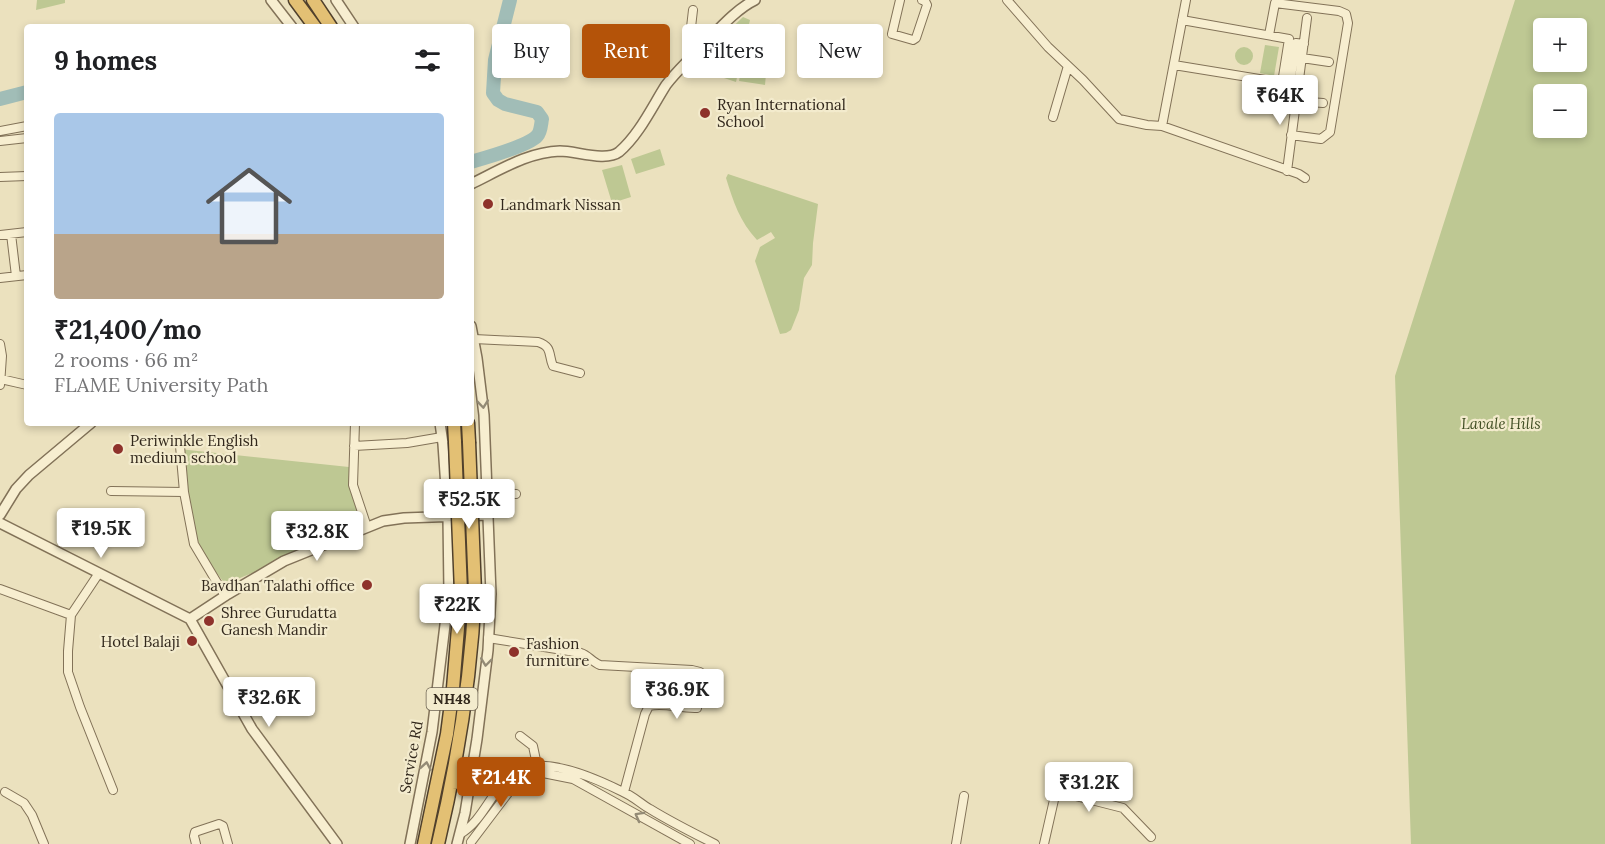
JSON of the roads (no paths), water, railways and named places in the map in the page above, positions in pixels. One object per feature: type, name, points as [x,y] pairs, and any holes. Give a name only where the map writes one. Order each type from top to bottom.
[{"type":"highway","points":[[295,0],[313,24]]},
{"type":"highway","points":[[313,0],[329,24]]},
{"type":"highway","name":"NH48","points":[[424,844],[447,734],[461,592],[454,426]]},
{"type":"highway","name":"NH48","points":[[438,844],[461,736],[475,592],[468,426]]},
{"type":"highway","points":[[452,783],[470,782]]},
{"type":"street","points":[[271,0],[290,24]]},
{"type":"street","points":[[336,0],[352,24]]},
{"type":"street","points":[[726,24],[748,3],[755,0]]},
{"type":"street","points":[[899,1],[892,34],[915,39],[927,5],[922,0]]},
{"type":"street","points":[[1008,0],[1048,47],[1119,119],[1162,126],[1305,178]]},
{"type":"street","points":[[1162,126],[1186,0]]},
{"type":"street","points":[[1269,35],[1275,3],[1339,11],[1346,14],[1348,23],[1330,132],[1321,139],[1291,135]]},
{"type":"street","points":[[691,24],[693,10]]},
{"type":"street","points":[[1287,171],[1307,18]]},
{"type":"street","points":[[1182,20],[1289,39],[1282,83]]},
{"type":"street","points":[[1174,65],[1290,84],[1296,43],[1304,44]]},
{"type":"street","points":[[1302,58],[1329,62]]},
{"type":"street","points":[[1053,117],[1068,66]]},
{"type":"street","points":[[474,183],[526,157],[545,152],[564,151],[609,156],[616,153],[636,133],[669,82],[682,68]]},
{"type":"street","points":[[1296,101],[1323,104]]},
{"type":"street","points":[[0,131],[24,127]]},
{"type":"street","points":[[0,141],[24,138]]},
{"type":"street","points":[[0,177],[24,176]]},
{"type":"street","points":[[0,235],[24,232]]},
{"type":"street","points":[[11,234],[16,276]]},
{"type":"street","points":[[0,278],[24,275]]},
{"type":"street","points":[[465,840],[470,782],[489,638],[492,594],[484,411],[474,339],[543,343],[549,349],[553,366],[580,373]]},
{"type":"street","points":[[0,344],[1,382],[24,385]]},
{"type":"street","points":[[0,515],[15,489],[87,426]]},
{"type":"street","points":[[355,426],[353,485],[367,527]]},
{"type":"street","name":"Service Rd","points":[[410,844],[432,732],[448,608],[448,517],[440,426]]},
{"type":"street","points":[[354,446],[407,443],[442,436]]},
{"type":"street","points":[[180,446],[184,492],[194,544],[225,596]]},
{"type":"street","points":[[111,491],[184,492]]},
{"type":"street","points":[[487,492],[516,494]]},
{"type":"street","points":[[190,619],[284,561],[383,521],[488,515]]},
{"type":"street","points":[[0,523],[190,619],[252,729],[337,844]]},
{"type":"street","points":[[99,573],[71,615],[68,672],[113,790]]},
{"type":"street","points":[[0,589],[71,615]]},
{"type":"street","points":[[489,638],[581,653],[595,664],[600,665],[700,672],[702,677],[697,708],[688,709],[657,704],[649,706],[624,792]]},
{"type":"street","points":[[520,736],[533,746],[537,765]]},
{"type":"street","points":[[465,840],[470,829],[507,778],[520,769],[537,765],[579,773],[624,792],[649,809],[715,844]]},
{"type":"street","points":[[458,844],[465,840],[515,784],[538,772],[573,779],[690,844]]},
{"type":"street","points":[[1044,844],[1056,791],[1122,808],[1151,837]]},
{"type":"street","points":[[5,792],[24,803],[32,815],[44,844]]},
{"type":"street","points":[[956,844],[964,796]]},
{"type":"street","points":[[196,844],[195,832],[219,824],[223,826],[228,844]]},
{"type":"waterway","points":[[474,161],[525,144],[537,136],[540,130],[542,119],[537,112],[505,104],[493,93],[495,60],[510,0]]},
{"type":"waterway","points":[[0,99],[24,93]]},
{"type":"place","name":"Ryan International School","points":[[705,113]]},
{"type":"place","name":"Landmark Nissan","points":[[488,204]]},
{"type":"place","name":"Periwinkle English medium school","points":[[118,449]]},
{"type":"place","name":"Bavdhan Talathi office","points":[[367,585]]},
{"type":"place","name":"Shree Gurudatta Ganesh Mandir","points":[[209,621]]},
{"type":"place","name":"Hotel Balaji","points":[[192,641]]},
{"type":"place","name":"Fashion furniture","points":[[514,652]]},
{"type":"park label","name":"Lavale Hills","points":[[1501,423]]}]
